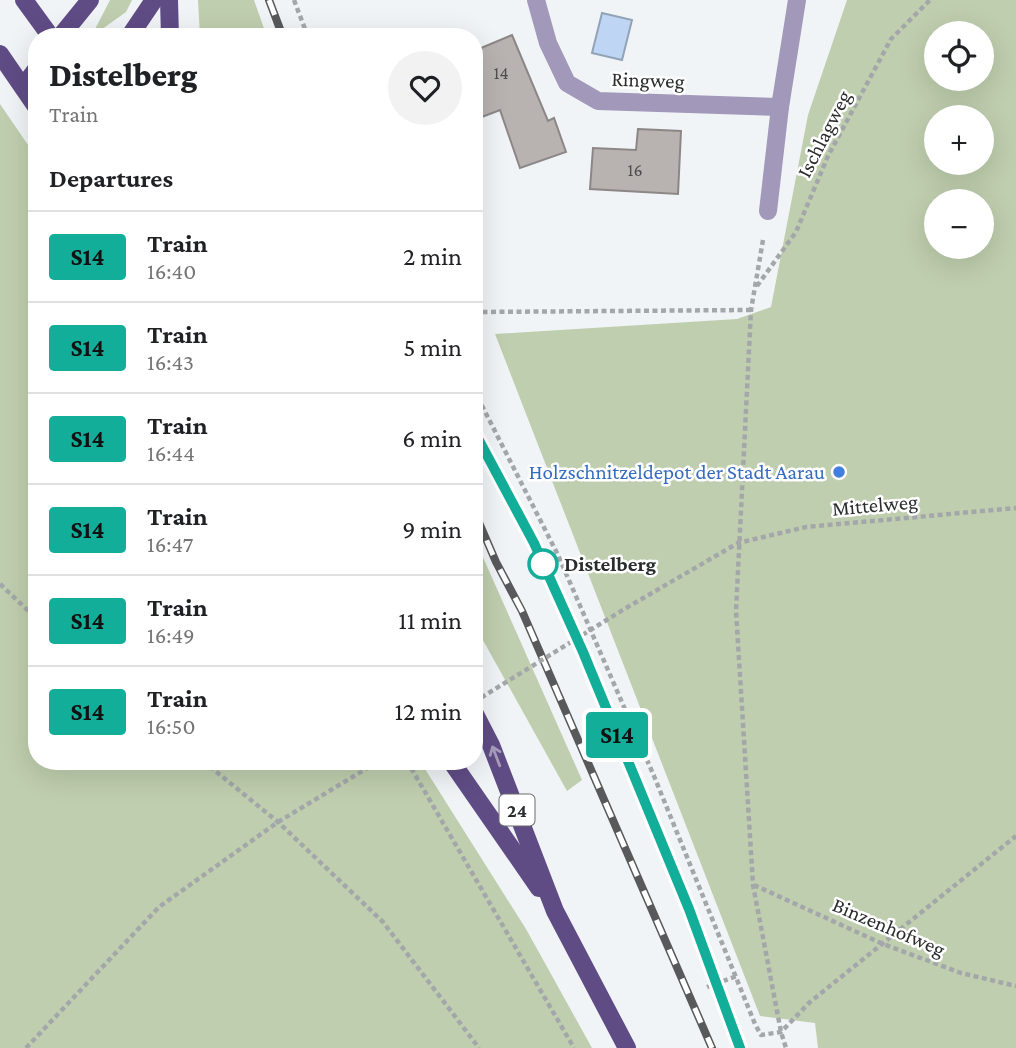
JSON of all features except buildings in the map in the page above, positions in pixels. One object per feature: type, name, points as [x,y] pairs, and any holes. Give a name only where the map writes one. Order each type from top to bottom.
[{"type":"main road","points":[[24,0],[44,28]]},
{"type":"main road","points":[[67,28],[90,0]]},
{"type":"main road","points":[[135,28],[154,0]]},
{"type":"main road","points":[[169,0],[170,28]]},
{"type":"main road","points":[[0,54],[28,83]]},
{"type":"main road","name":"24","points":[[483,729],[555,911],[627,1048]]},
{"type":"main road","name":"24","points":[[457,770],[555,911]]},
{"type":"street","name":"Ringweg","points":[[536,0],[548,43],[567,83],[598,102],[779,107]]},
{"type":"street","points":[[768,211],[779,107],[797,0]]},
{"type":"path","points":[[295,0],[305,28]]},
{"type":"path","name":"Ischlagweg","points":[[754,289],[796,232],[828,156],[891,39],[930,0]]},
{"type":"path","points":[[768,211],[751,310],[736,611],[753,885],[786,1048]]},
{"type":"path","points":[[483,312],[751,310]]},
{"type":"path","points":[[483,408],[558,555],[649,764],[761,1035],[781,1032],[810,1002],[1016,836]]},
{"type":"path","name":"Mittelweg","points":[[483,696],[738,542],[806,527],[1016,508]]},
{"type":"path","points":[[0,584],[28,610]]},
{"type":"path","points":[[214,770],[278,822],[383,922],[479,1048]]},
{"type":"path","points":[[26,1048],[159,907],[278,822],[364,770]]},
{"type":"path","points":[[412,770],[574,1048]]},
{"type":"path","name":"Binzenhofweg","points":[[753,885],[883,944],[961,973],[1016,986]]},
{"type":"path","points":[[707,987],[737,976]]},
{"type":"green space","points":[[110,0],[132,0],[126,12],[104,28],[96,28]]},
{"type":"green space","points":[[198,0],[254,0],[264,28],[200,28]]},
{"type":"green space","points":[[847,0],[1016,0],[1016,1048],[818,1048],[815,1023],[760,1016],[495,334],[737,319],[771,307],[808,115]]},
{"type":"green space","points":[[0,104],[28,145],[28,770],[426,770],[526,929],[592,1048],[0,1048]]},
{"type":"green space","points":[[483,557],[582,780],[567,791],[483,640]]},
{"type":"water","points":[[602,13],[632,20],[622,60],[592,53]]},
{"type":"railway","points":[[269,0],[280,28]]},
{"type":"railway","points":[[483,447],[534,543],[592,672],[689,909],[740,1048]]},
{"type":"railway","points":[[483,532],[522,611],[712,1048]]},
{"type":"train","name":"S14","points":[[483,446],[534,543],[583,652],[689,909],[740,1048]]},
{"type":"place","name":"Holzschnitzeldepot der Stadt Aarau","points":[[839,472]]},
{"type":"place","name":"Distelberg","points":[[543,564]]}]
